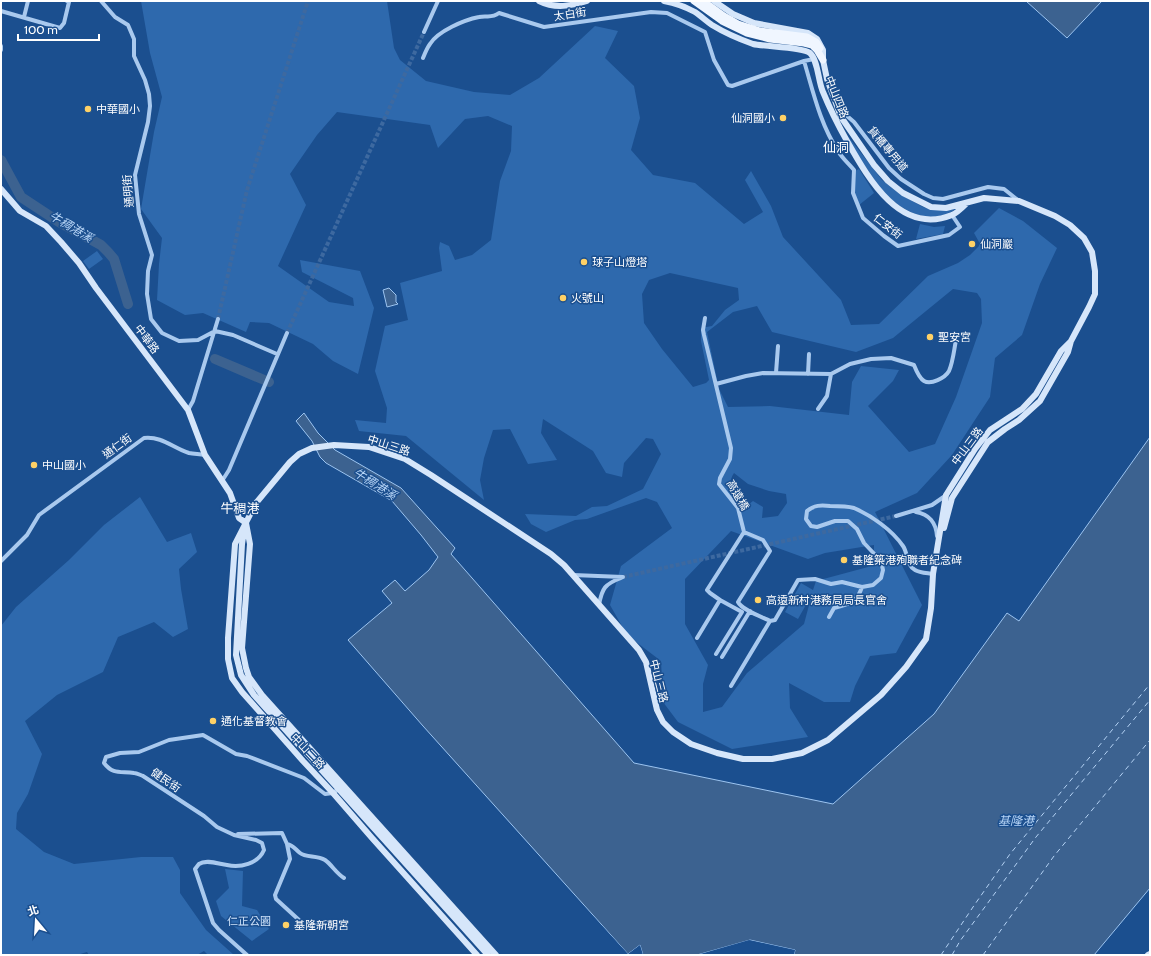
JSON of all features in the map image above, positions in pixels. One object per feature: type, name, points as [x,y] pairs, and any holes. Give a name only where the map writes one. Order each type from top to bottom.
[{"type":"main road","points":[[694,1],[736,29],[758,37],[795,39],[807,37],[816,42],[821,49],[823,60]]},
{"type":"main road","points":[[703,1],[738,24],[795,39]]},
{"type":"street","points":[[24,17],[28,1]]},
{"type":"street","points":[[1,11],[60,28],[64,24],[69,2],[67,1]]},
{"type":"street","name":"通明街","points":[[101,1],[115,17],[128,25],[134,39],[134,56],[145,80],[149,94],[150,106],[148,122],[135,175],[139,214],[152,255],[148,271],[147,294],[151,319],[162,333],[179,341],[198,340],[215,331]]},
{"type":"street","points":[[424,32],[438,1]]},
{"type":"street","points":[[540,1],[547,4],[561,6],[587,1]]},
{"type":"street","points":[[664,1],[677,4],[695,12],[729,35],[745,41],[767,46],[803,50],[810,53],[814,59]]},
{"type":"street","name":"中山三路","points":[[312,448],[331,445],[369,447],[405,459],[432,475],[551,554],[564,565],[600,604],[639,650],[646,662],[657,710],[664,722],[673,732],[691,744],[717,753],[743,759],[772,759],[802,753],[828,740],[881,695],[906,667],[926,639],[932,608],[933,574],[946,495],[976,448],[990,430],[1022,409],[1036,394],[1061,352],[1071,341],[1090,307],[1095,294],[1095,270],[1092,252],[1084,238],[1070,225],[1055,216],[1019,200],[984,198],[946,208],[931,207],[904,193],[888,181],[874,165],[841,117],[827,79],[823,60],[824,53],[817,39],[810,34],[754,23],[733,14],[714,1]]},
{"type":"street","name":"太白街","points":[[423,58],[430,43],[435,38],[458,23],[480,17],[494,17],[499,13],[544,27],[651,12],[667,13],[705,32],[714,60],[728,85],[732,86],[804,61],[814,59]]},
{"type":"street","name":"中山四路","points":[[814,59],[819,82],[835,120],[870,181],[896,207],[906,214],[920,218],[934,219],[952,215],[969,202]]},
{"type":"street","name":"仁安街","points":[[804,61],[817,105],[830,138],[839,153],[854,170],[853,193],[863,218],[898,246],[949,235],[960,227],[952,215]]},
{"type":"street","name":"貨櫃專用道","points":[[837,107],[854,122],[889,168],[901,179],[924,194],[934,198],[943,199],[988,187],[1004,190],[1019,200]]},
{"type":"street","name":"中華路","points":[[1,189],[20,210],[46,226],[79,263],[96,288],[188,410],[205,455],[230,492],[239,518],[246,523]]},
{"type":"street","points":[[705,318],[704,336],[716,384],[746,376],[776,373],[831,374],[850,364],[871,359],[891,358],[914,365],[920,377],[928,382],[946,375],[949,370],[956,340]]},
{"type":"street","points":[[188,410],[193,402],[218,319]]},
{"type":"street","points":[[215,331],[233,335],[277,354]]},
{"type":"street","points":[[222,481],[229,470],[287,332]]},
{"type":"street","name":"中山三路","points":[[938,542],[945,524],[952,498],[988,442],[1019,420],[1040,401],[1068,352],[1071,341]]},
{"type":"street","points":[[776,373],[778,346]]},
{"type":"street","points":[[808,374],[809,354]]},
{"type":"street","points":[[818,409],[827,396],[830,387],[831,374]]},
{"type":"street","name":"高遠橋","points":[[716,384],[731,448],[730,459],[721,476],[719,484],[738,508],[744,532]]},
{"type":"street","name":"通仁街","points":[[1,561],[27,535],[39,515],[144,438],[152,437],[188,452],[205,455]]},
{"type":"street","name":"中山二路","points":[[312,448],[299,454],[276,477],[256,503],[234,544],[228,638],[228,659],[232,678],[242,692],[303,761],[339,789],[372,838],[477,955]]},
{"type":"street","points":[[896,516],[914,512],[937,502],[946,495]]},
{"type":"street","points":[[731,686],[770,621],[775,620],[798,580],[815,579],[831,584],[842,582],[862,587],[873,585],[881,578],[883,570],[881,561],[864,543],[857,529],[848,521],[835,521],[817,527],[811,526],[806,519],[807,511],[812,506],[819,505],[853,508],[867,515],[891,532],[899,541],[904,548],[911,566],[915,570],[933,574]]},
{"type":"street","points":[[914,512],[926,515],[931,519],[937,532],[938,542]]},
{"type":"street","name":"中山二路","points":[[246,523],[250,544],[242,648],[246,668],[250,676],[262,695],[339,789],[488,955]]},
{"type":"street","points":[[716,654],[742,612],[720,600],[707,590],[744,532],[762,540],[770,551],[738,602],[750,611],[770,621]]},
{"type":"street","points":[[573,575],[623,577],[609,583],[602,592],[600,604]]},
{"type":"street","points":[[829,617],[834,608],[850,604],[858,598],[862,587]]},
{"type":"street","points":[[697,638],[720,600]]},
{"type":"street","points":[[722,657],[750,611]]},
{"type":"street","name":"健民街","points":[[247,955],[213,923],[195,869],[198,864],[204,862],[228,866],[242,866],[256,861],[261,857],[264,850],[262,843],[256,840],[234,835],[217,827],[204,816],[143,776],[133,773],[112,772],[104,763],[106,757],[120,753],[139,752],[169,740],[203,736],[236,754],[247,756],[304,778],[325,794],[339,789]]},
{"type":"street","points":[[339,789],[496,955]]},
{"type":"street","points":[[234,835],[282,833],[287,844],[290,859],[275,895],[276,899],[298,920]]},
{"type":"street","points":[[287,844],[292,844],[301,854],[314,856],[325,860],[338,874],[344,878]]},
{"type":"green space","points":[[141,1],[387,1],[394,48],[400,60],[426,81],[474,92],[510,95],[539,78],[595,26],[618,31],[605,58],[634,86],[640,118],[631,150],[653,175],[695,183],[744,224],[763,212],[745,180],[751,171],[771,206],[783,237],[841,300],[851,325],[879,324],[928,276],[958,263],[970,255],[979,246],[979,242],[974,233],[999,208],[1023,221],[1057,248],[1040,284],[1022,335],[995,358],[990,397],[952,455],[917,493],[875,512],[922,605],[896,653],[870,656],[855,686],[850,702],[824,702],[789,683],[790,708],[808,737],[732,749],[678,722],[663,702],[661,661],[627,635],[610,605],[621,566],[672,528],[657,502],[646,498],[587,519],[575,520],[546,532],[531,524],[525,514],[576,516],[592,507],[607,506],[643,489],[661,454],[653,439],[646,438],[624,463],[622,477],[606,473],[593,451],[543,419],[541,433],[557,460],[528,464],[510,429],[493,430],[484,458],[480,480],[484,500],[406,436],[359,431],[355,420],[386,423],[387,408],[375,371],[385,326],[408,320],[400,283],[442,271],[439,248],[440,242],[449,246],[455,260],[472,255],[491,240],[500,181],[511,151],[512,126],[488,116],[465,119],[438,148],[430,125],[337,112],[317,135],[290,174],[306,205],[278,266],[329,302],[354,306],[353,298],[302,272],[300,260],[360,271],[374,308],[358,374],[333,361],[313,344],[269,323],[250,322],[246,332],[203,313],[185,315],[157,300],[162,238],[141,209],[154,132],[162,97],[150,53]],"holes":[[[670,273],[738,288],[739,300],[725,310],[712,326],[701,328],[701,341],[709,380],[706,383],[693,387],[662,349],[644,323],[642,294],[649,280]],[[953,289],[977,293],[981,299],[982,323],[956,397],[935,444],[909,452],[868,406],[893,381],[899,370],[861,366],[852,382],[849,415],[770,406],[728,407],[719,389],[707,332],[733,312],[757,306],[772,332],[856,352],[893,338]],[[734,473],[748,484],[769,491],[786,494],[787,503],[778,516],[762,518],[763,507],[753,501],[744,508],[737,500],[732,492],[730,483]],[[731,531],[808,559],[825,553],[874,545],[874,556],[868,567],[816,581],[813,590],[801,583],[785,612],[798,619],[812,594],[804,624],[747,673],[722,707],[703,712],[703,684],[708,665],[685,624],[685,579]]]},
{"type":"green space","points":[[847,135],[882,180],[901,195],[931,210],[957,208],[945,214],[933,217],[922,216],[901,206],[882,191],[874,182],[857,156]]},
{"type":"green space","points":[[859,169],[874,193],[859,205],[854,192],[855,171]]},
{"type":"green space","points":[[920,224],[934,227],[945,226],[943,234],[916,239]]},
{"type":"green space","points":[[97,251],[103,259],[89,269],[83,261]]},
{"type":"green space","points":[[140,497],[167,542],[191,533],[197,552],[179,569],[188,629],[173,637],[154,622],[118,637],[103,672],[57,695],[25,721],[42,754],[28,794],[17,813],[16,829],[44,852],[74,864],[141,857],[173,857],[180,870],[180,893],[206,930],[234,955],[208,955],[204,951],[197,955],[89,955],[87,952],[77,955],[1,955],[1,626],[16,607],[69,560],[104,525]]},
{"type":"green space","name":"仁正公園","points":[[225,869],[243,871],[242,906],[257,910],[269,929],[252,941],[221,916],[216,901],[229,888]]},
{"type":"water","points":[[1026,1],[1102,1],[1067,38]]},
{"type":"water","points":[[389,288],[396,295],[396,302],[398,304],[387,307],[383,290]]},
{"type":"water","name":"基隆港","points":[[304,413],[318,433],[335,450],[401,488],[455,548],[451,554],[634,763],[833,804],[934,714],[1007,613],[1019,621],[1150,437],[1150,888],[1094,955],[794,955],[795,950],[750,940],[697,955],[643,955],[640,945],[628,954],[423,726],[348,640],[392,603],[382,591],[395,580],[405,591],[429,570],[438,557],[392,501],[326,463],[320,457],[312,441],[296,421]]},
{"type":"pier","points":[[492,806],[628,954],[640,945],[643,955],[641,955],[639,948],[631,955],[626,955]]},
{"type":"pier","points":[[749,940],[795,950],[794,955],[792,955],[793,952],[750,942],[704,955],[697,955]]},
{"type":"waterway","name":"牛稠港溪","points":[[1,160],[21,197],[59,222],[101,245],[108,252],[114,259],[128,304]]},
{"type":"waterway","name":"牛稠港溪","points":[[215,359],[269,382]]},
{"type":"ferry route","points":[[941,955],[1010,854],[1150,684]]},
{"type":"ferry route","points":[[952,955],[960,941],[1036,837],[1150,700]]},
{"type":"ferry route","points":[[983,955],[1054,856],[1150,740]]},
{"type":"tunnel","points":[[218,319],[247,190],[308,1]]},
{"type":"tunnel","points":[[287,333],[424,32]]},
{"type":"tunnel","points":[[623,577],[896,516]]},
{"type":"place","name":"中華國小","points":[[88,109]]},
{"type":"place","name":"仙洞國小","points":[[783,118]]},
{"type":"place","name":"仙洞巖","points":[[972,244]]},
{"type":"place","name":"球子山燈塔","points":[[584,262]]},
{"type":"place","name":"火號山","points":[[563,298]]},
{"type":"place","name":"聖安宮","points":[[930,337]]},
{"type":"place","name":"中山國小","points":[[34,465]]},
{"type":"place","name":"基隆築港殉職者紀念碑","points":[[844,560]]},
{"type":"place","name":"高遠新村港務局局長官舍","points":[[758,600]]},
{"type":"place","name":"通化基督教會","points":[[213,721]]},
{"type":"place","name":"基隆新朝宮","points":[[286,925]]},
{"type":"district","name":"仙洞","points":[[836,147]]},
{"type":"district","name":"牛稠港","points":[[240,508]]}]
